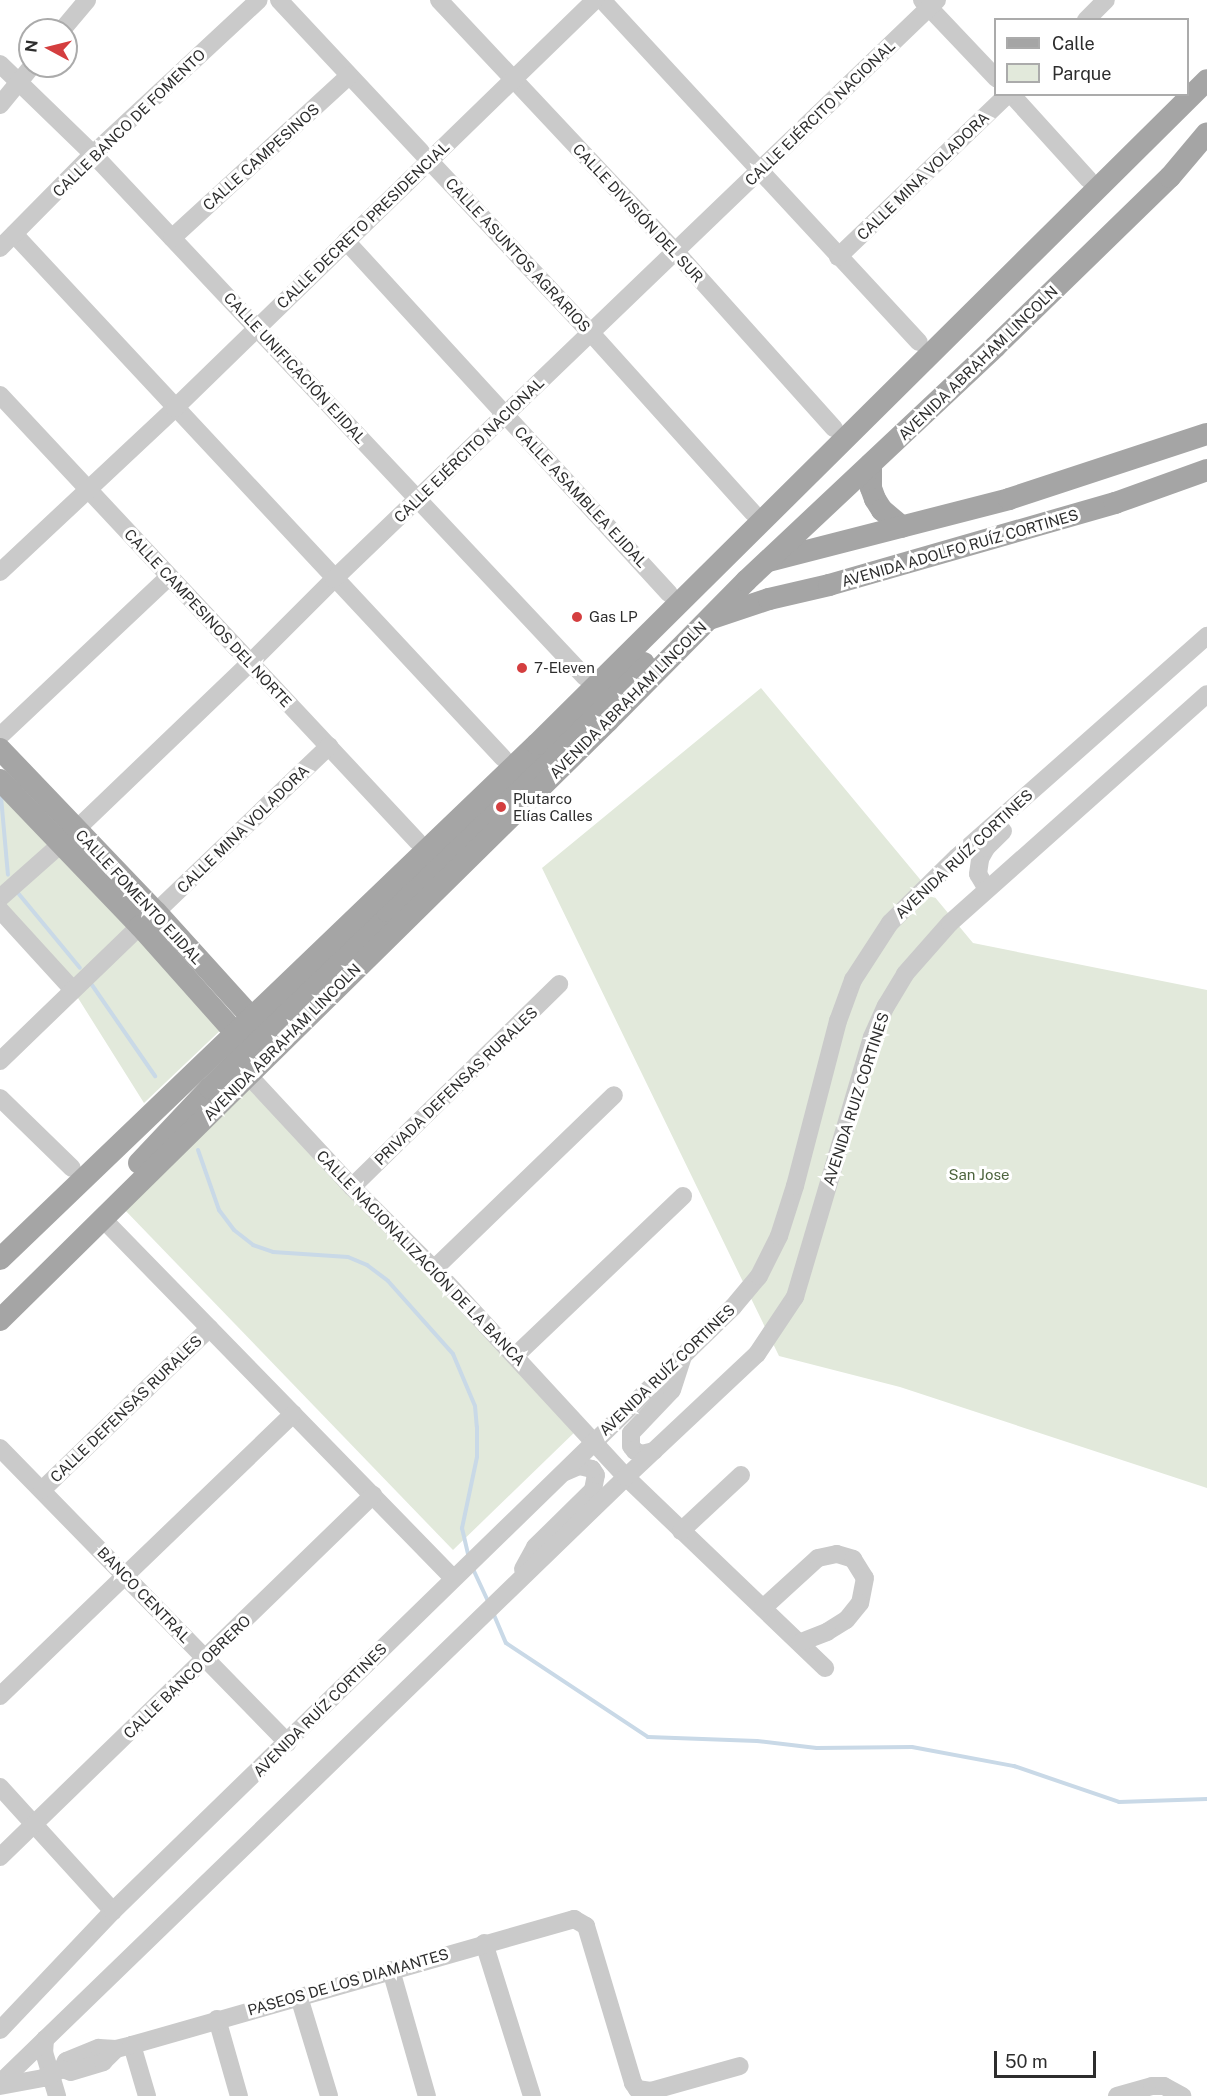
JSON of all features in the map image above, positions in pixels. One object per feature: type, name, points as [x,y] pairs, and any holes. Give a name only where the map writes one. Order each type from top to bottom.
[{"type":"main road","points":[[0,1259],[537,744],[1207,80]]},
{"type":"main road","points":[[0,1239],[72,1168],[193,1057],[503,758],[669,594],[710,558],[919,342],[1088,179],[1125,144],[1174,111]]},
{"type":"main road","name":"AVENIDA ABRAHAM LINCOLN","points":[[0,1302],[387,911],[754,555],[1207,126]]},
{"type":"main road","name":"AVENIDA ABRAHAM LINCOLN","points":[[0,1320],[746,581],[1170,177],[1207,133]]},
{"type":"main road","points":[[710,558],[768,561],[845,542],[1009,499],[1207,434]]},
{"type":"main road","points":[[1197,474],[1188,461],[1191,456],[1207,448]]},
{"type":"main road","points":[[809,456],[808,472],[812,480],[823,486],[844,487]]},
{"type":"main road","points":[[871,464],[870,477],[875,499],[882,510],[902,527]]},
{"type":"main road","name":"AVENIDA ADOLFO RUÍZ CORTINES","points":[[711,618],[769,599],[829,585],[1115,503],[1197,474]]},
{"type":"main road","points":[[753,513],[795,535],[845,542]]},
{"type":"main road","points":[[710,558],[722,570],[746,581],[829,585]]},
{"type":"main road","name":"CALLE FOMENTO EJIDAL","points":[[0,749],[68,836],[148,919],[234,1016],[262,1061]]},
{"type":"main road","name":"CALLE FOMENTO EJIDAL","points":[[0,780],[68,836]]},
{"type":"main road","points":[[193,1057],[211,1058],[219,1063],[226,1075],[228,1096]]},
{"type":"street","points":[[72,18],[87,0]]},
{"type":"street","name":"CALLE BANCO DE FOMENTO","points":[[0,248],[93,154],[259,0]]},
{"type":"street","name":"CALLE ASUNTOS AGRARIOS","points":[[279,0],[591,333],[753,513]]},
{"type":"street","name":"CALLE DIVISIÓN DEL SUR","points":[[439,0],[675,250],[834,428]]},
{"type":"street","name":"CALLE DECRETO PRESIDENCIAL","points":[[0,572],[175,408],[595,0]]},
{"type":"street","points":[[602,0],[919,342]]},
{"type":"street","points":[[1088,18],[1106,0]]},
{"type":"street","points":[[930,3],[994,76]]},
{"type":"street","name":"CALLE EJÉRCITO NACIONAL","points":[[0,898],[250,663],[930,3]]},
{"type":"street","name":"CALLE UNIFICACIÓN EJIDAL","points":[[0,64],[93,154],[585,677]]},
{"type":"street","name":"CALLE CAMPESINOS","points":[[172,238],[349,76]]},
{"type":"street","points":[[0,105],[22,78]]},
{"type":"street","name":"CALLE MINA VOLADORA","points":[[838,257],[1007,96]]},
{"type":"street","points":[[1011,96],[1088,179]]},
{"type":"street","points":[[14,234],[503,758]]},
{"type":"street","name":"CALLE ASAMBLEA EJIDAL","points":[[346,241],[669,594]]},
{"type":"street","name":"CALLE CAMPESINOS DEL NORTE","points":[[0,394],[88,491],[417,841]]},
{"type":"street","points":[[0,736],[169,577]]},
{"type":"street","name":"AVENIDA RUÍZ CORTINES","points":[[0,2030],[112,1911],[288,1743],[453,1578],[733,1306],[759,1276],[779,1236],[795,1186],[838,1022],[853,981],[890,923],[916,894],[1207,636]]},
{"type":"street","name":"AVENIDA RUIZ CORTINES","points":[[654,1451],[744,1368],[769,1338],[795,1297],[872,1037],[886,1006],[905,974],[928,945],[987,889],[1207,694]]},
{"type":"street","points":[[987,889],[978,874],[980,859],[986,848],[1094,749],[1111,721]]},
{"type":"street","name":"CALLE MINA VOLADORA","points":[[0,1061],[329,746]]},
{"type":"street","points":[[0,910],[73,990]]},
{"type":"street","name":"PRIVADA DEFENSAS RURALES","points":[[352,1188],[559,984]]},
{"type":"street","name":"CALLE NACIONALIZACIÓN DE LA BANCA","points":[[262,1061],[352,1188],[435,1269],[626,1478],[801,1642],[825,1668]]},
{"type":"street","points":[[435,1269],[614,1095]]},
{"type":"street","points":[[0,1098],[72,1168]]},
{"type":"street","points":[[515,1356],[683,1196]]},
{"type":"street","points":[[103,1219],[453,1578]]},
{"type":"street","name":"CALLE DEFENSAS RURALES","points":[[42,1490],[210,1328]]},
{"type":"street","points":[[654,1451],[641,1454],[635,1451],[631,1446],[631,1434],[672,1390],[683,1355]]},
{"type":"street","points":[[0,1696],[292,1414]]},
{"type":"street","name":"BANCO CENTRAL","points":[[0,1448],[288,1743]]},
{"type":"street","points":[[0,2085],[654,1451]]},
{"type":"street","points":[[513,1586],[535,1547],[593,1490],[596,1482],[596,1475],[585,1465],[561,1474]]},
{"type":"street","points":[[681,1531],[741,1474]]},
{"type":"street","name":"CALLE BANCO OBRERO","points":[[0,1857],[207,1659],[373,1495]]},
{"type":"street","points":[[763,1608],[818,1558],[837,1554],[853,1559],[865,1578],[860,1603],[846,1620],[827,1632],[801,1642]]},
{"type":"street","points":[[0,1787],[112,1911]]},
{"type":"street","name":"PASEOS DE LOS DIAMANTES","points":[[0,2085],[16,2085],[56,2072],[66,2061],[99,2048],[124,2047],[574,1919],[586,1926],[633,2083],[637,2089],[651,2091],[740,2066]]},
{"type":"street","points":[[484,1943],[532,2096]]},
{"type":"street","points":[[392,1970],[427,2096]]},
{"type":"street","points":[[299,1997],[329,2096]]},
{"type":"street","points":[[217,2019],[239,2096]]},
{"type":"street","points":[[45,2039],[44,2052],[56,2072],[57,2096]]},
{"type":"street","points":[[124,2047],[147,2096]]},
{"type":"street","points":[[1118,2096],[1152,2086],[1164,2086],[1182,2096]]},
{"type":"green space","name":"San Jose","points":[[761,688],[973,943],[1207,990],[1207,1488],[900,1387],[779,1356],[542,868]]},
{"type":"green space","points":[[0,780],[227,1024],[144,1103],[73,990],[0,910]]},
{"type":"green space","points":[[246,1081],[580,1427],[453,1550],[122,1207]]},
{"type":"waterway","points":[[1,797],[8,875]]},
{"type":"waterway","points":[[18,893],[80,968]]},
{"type":"waterway","points":[[92,985],[155,1076]]},
{"type":"waterway","points":[[198,1150],[219,1210],[234,1230],[253,1245],[273,1252],[348,1257],[367,1265],[388,1281],[453,1354],[475,1406],[477,1427],[477,1457],[462,1528],[468,1554]]},
{"type":"waterway","points":[[473,1569],[488,1601]]},
{"type":"waterway","points":[[494,1615],[506,1643],[648,1737],[757,1741],[817,1748],[912,1747],[1014,1766],[1119,1802],[1207,1799]]},
{"type":"place","name":"Gas LP","points":[[577,617]]},
{"type":"place","name":"7-Eleven","points":[[522,668]]},
{"type":"place","name":"Plutarco Elías Calles","points":[[501,807]]}]
